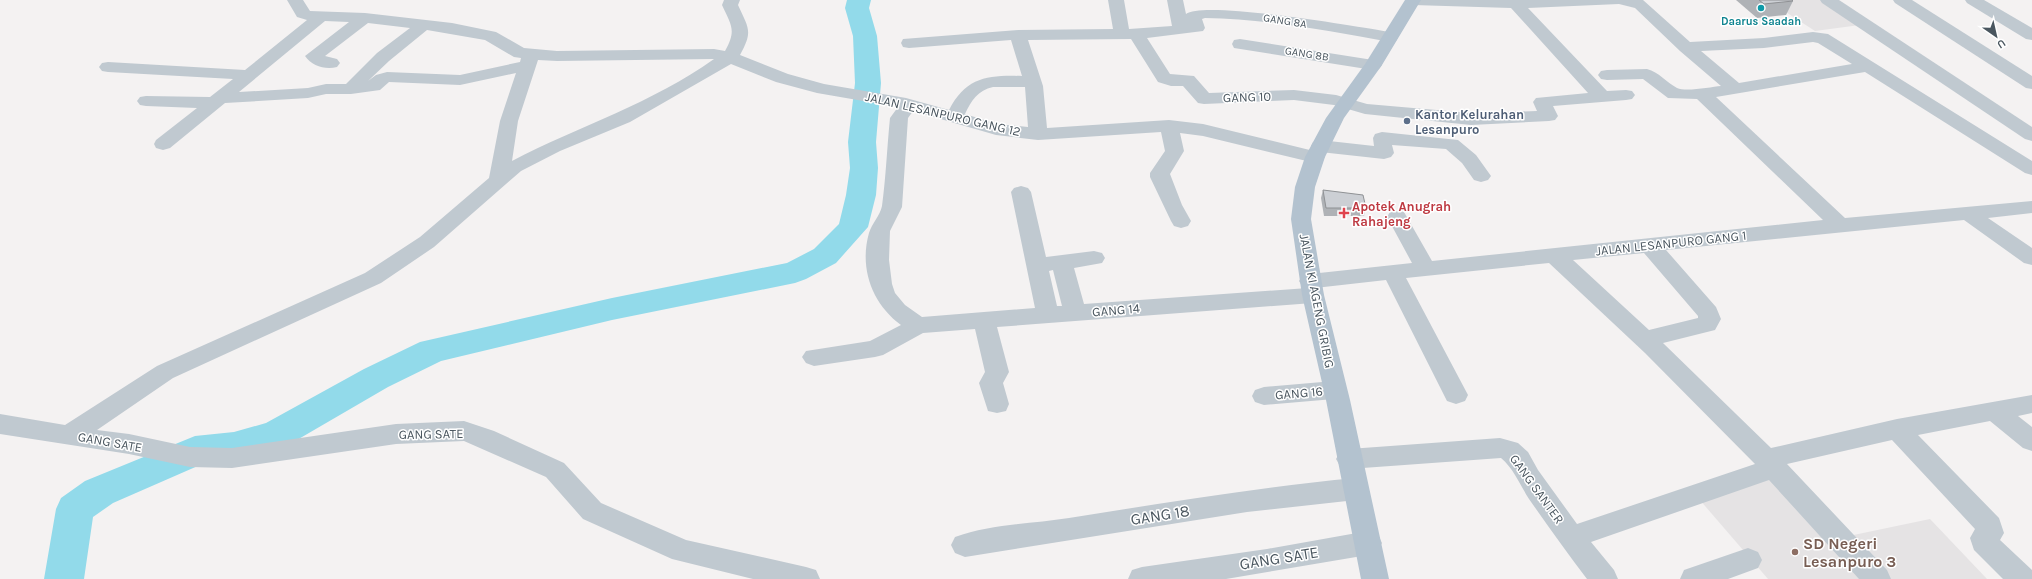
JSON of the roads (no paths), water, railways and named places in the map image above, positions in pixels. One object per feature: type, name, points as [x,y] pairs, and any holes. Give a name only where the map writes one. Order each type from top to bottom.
[{"type":"main road","name":"JALAN KI AGENG GRIBIG","points":[[1376,579],[1312,288],[1301,219],[1305,187],[1318,151],[1345,103],[1373,65],[1413,0]]},
{"type":"street","points":[[295,0],[303,14],[321,17],[365,18],[425,24],[490,36],[529,60]]},
{"type":"street","points":[[70,435],[166,372],[204,353],[373,278],[427,242],[514,167],[537,154],[624,118],[735,59],[740,39],[740,27],[730,5],[732,0]]},
{"type":"street","points":[[1116,0],[1129,34]]},
{"type":"street","points":[[909,43],[1018,35],[1129,34],[1189,29],[1175,0]]},
{"type":"street","points":[[1413,0],[1515,4],[1617,0]]},
{"type":"street","points":[[1621,0],[1640,4],[1686,47],[1736,89]]},
{"type":"street","points":[[1828,0],[2032,135]]},
{"type":"street","points":[[1901,0],[2032,84]]},
{"type":"street","points":[[1973,0],[2032,35]]},
{"type":"street","points":[[1515,4],[1602,97]]},
{"type":"street","name":"GANG 8A","points":[[1189,29],[1193,21],[1194,14],[1242,7],[1272,19],[1390,37]]},
{"type":"street","points":[[163,144],[321,17]]},
{"type":"street","points":[[331,63],[320,61],[314,56],[365,18]]},
{"type":"street","points":[[1264,47],[1272,19]]},
{"type":"street","points":[[351,89],[383,57],[425,24]]},
{"type":"street","name":"GANG 10","points":[[1129,34],[1167,80],[1190,81],[1203,98],[1206,99],[1294,95],[1336,100],[1345,103]]},
{"type":"street","points":[[1018,35],[1033,82],[1038,134]]},
{"type":"street","points":[[1686,47],[1818,37],[1830,41],[1866,67],[2032,169]]},
{"type":"street","name":"GANG 8B","points":[[1240,44],[1373,65]]},
{"type":"street","name":"JALAN LESANPURO GANG 12","points":[[529,60],[557,56],[709,53],[735,59],[782,78],[823,90],[908,103],[996,129],[1038,134],[1169,126],[1203,130],[1318,151],[1345,150],[1384,153],[1382,138],[1451,144],[1469,159],[1482,176]]},
{"type":"street","points":[[499,179],[509,121],[529,60]]},
{"type":"street","points":[[146,101],[217,100],[308,93],[326,89],[351,89],[374,86],[382,79],[387,78],[460,80],[529,60]]},
{"type":"street","points":[[108,66],[249,75]]},
{"type":"street","points":[[1607,75],[1644,73],[1652,77],[1674,94],[1702,94],[1866,67]]},
{"type":"street","points":[[955,116],[969,93],[977,87],[990,83],[1033,82]]},
{"type":"street","points":[[1702,94],[1840,225]]},
{"type":"street","points":[[1345,103],[1365,109],[1471,119],[1549,116],[1542,102],[1626,95]]},
{"type":"street","points":[[814,357],[875,349],[919,325],[906,317],[882,289],[877,250],[880,232],[889,218],[892,207],[899,118],[908,103]]},
{"type":"street","points":[[1169,126],[1176,150],[1172,159],[1160,173],[1160,178],[1165,192],[1181,221]]},
{"type":"street","points":[[1021,192],[1048,315]]},
{"type":"street","name":"JALAN LESANPURO GANG 1","points":[[1312,288],[1393,273],[1426,269],[1840,225],[2032,207]]},
{"type":"street","points":[[1968,214],[2032,258]]},
{"type":"street","points":[[1397,216],[1426,269]]},
{"type":"street","points":[[1645,339],[1707,324],[1710,319],[1708,313],[1650,246]]},
{"type":"street","points":[[1554,255],[1645,339],[1750,442],[1877,579]]},
{"type":"street","points":[[1037,265],[1094,258]]},
{"type":"street","points":[[1062,262],[1075,313]]},
{"type":"street","points":[[1393,273],[1456,395]]},
{"type":"street","name":"GANG 14","points":[[919,325],[1250,299],[1312,288]]},
{"type":"street","points":[[984,320],[997,372],[991,383],[997,404]]},
{"type":"street","name":"GANG 16","points":[[1264,396],[1334,390]]},
{"type":"street","points":[[1571,537],[1770,463],[1897,429],[2032,404]]},
{"type":"street","points":[[1995,410],[2032,441]]},
{"type":"street","points":[[1897,429],[1983,519],[1988,526],[1990,533],[1984,538],[1984,542],[2022,579]]},
{"type":"street","name":"GANG SATE","points":[[5,430],[70,435],[190,457],[232,458],[396,434],[464,431],[484,438],[554,470],[592,511],[682,552],[806,579]]},
{"type":"street","name":"GANG SANTER","points":[[1349,459],[1500,448],[1509,450],[1519,459],[1571,537],[1604,579]]},
{"type":"street","name":"GANG 18","points":[[965,545],[1311,493],[1356,489]]},
{"type":"street","name":"GANG SATE","points":[[1142,579],[1267,561],[1368,543]]},
{"type":"street","points":[[1702,578],[1748,560]]},
{"type":"waterway","points":[[64,579],[75,509],[99,492],[195,451],[234,446],[277,434],[376,378],[432,351],[612,309],[795,272],[825,256],[853,227],[861,195],[864,168],[862,142],[868,83],[865,36],[857,8],[859,0]]},
{"type":"place","name":"Daarus Saadah","points":[[1761,8]]},
{"type":"place","name":"Kantor Kelurahan Lesanpuro","points":[[1407,121]]},
{"type":"place","name":"Apotek Anugrah Rahajeng","points":[[1344,213]]},
{"type":"place","name":"SD Negeri Lesanpuro 3","points":[[1795,552]]}]
